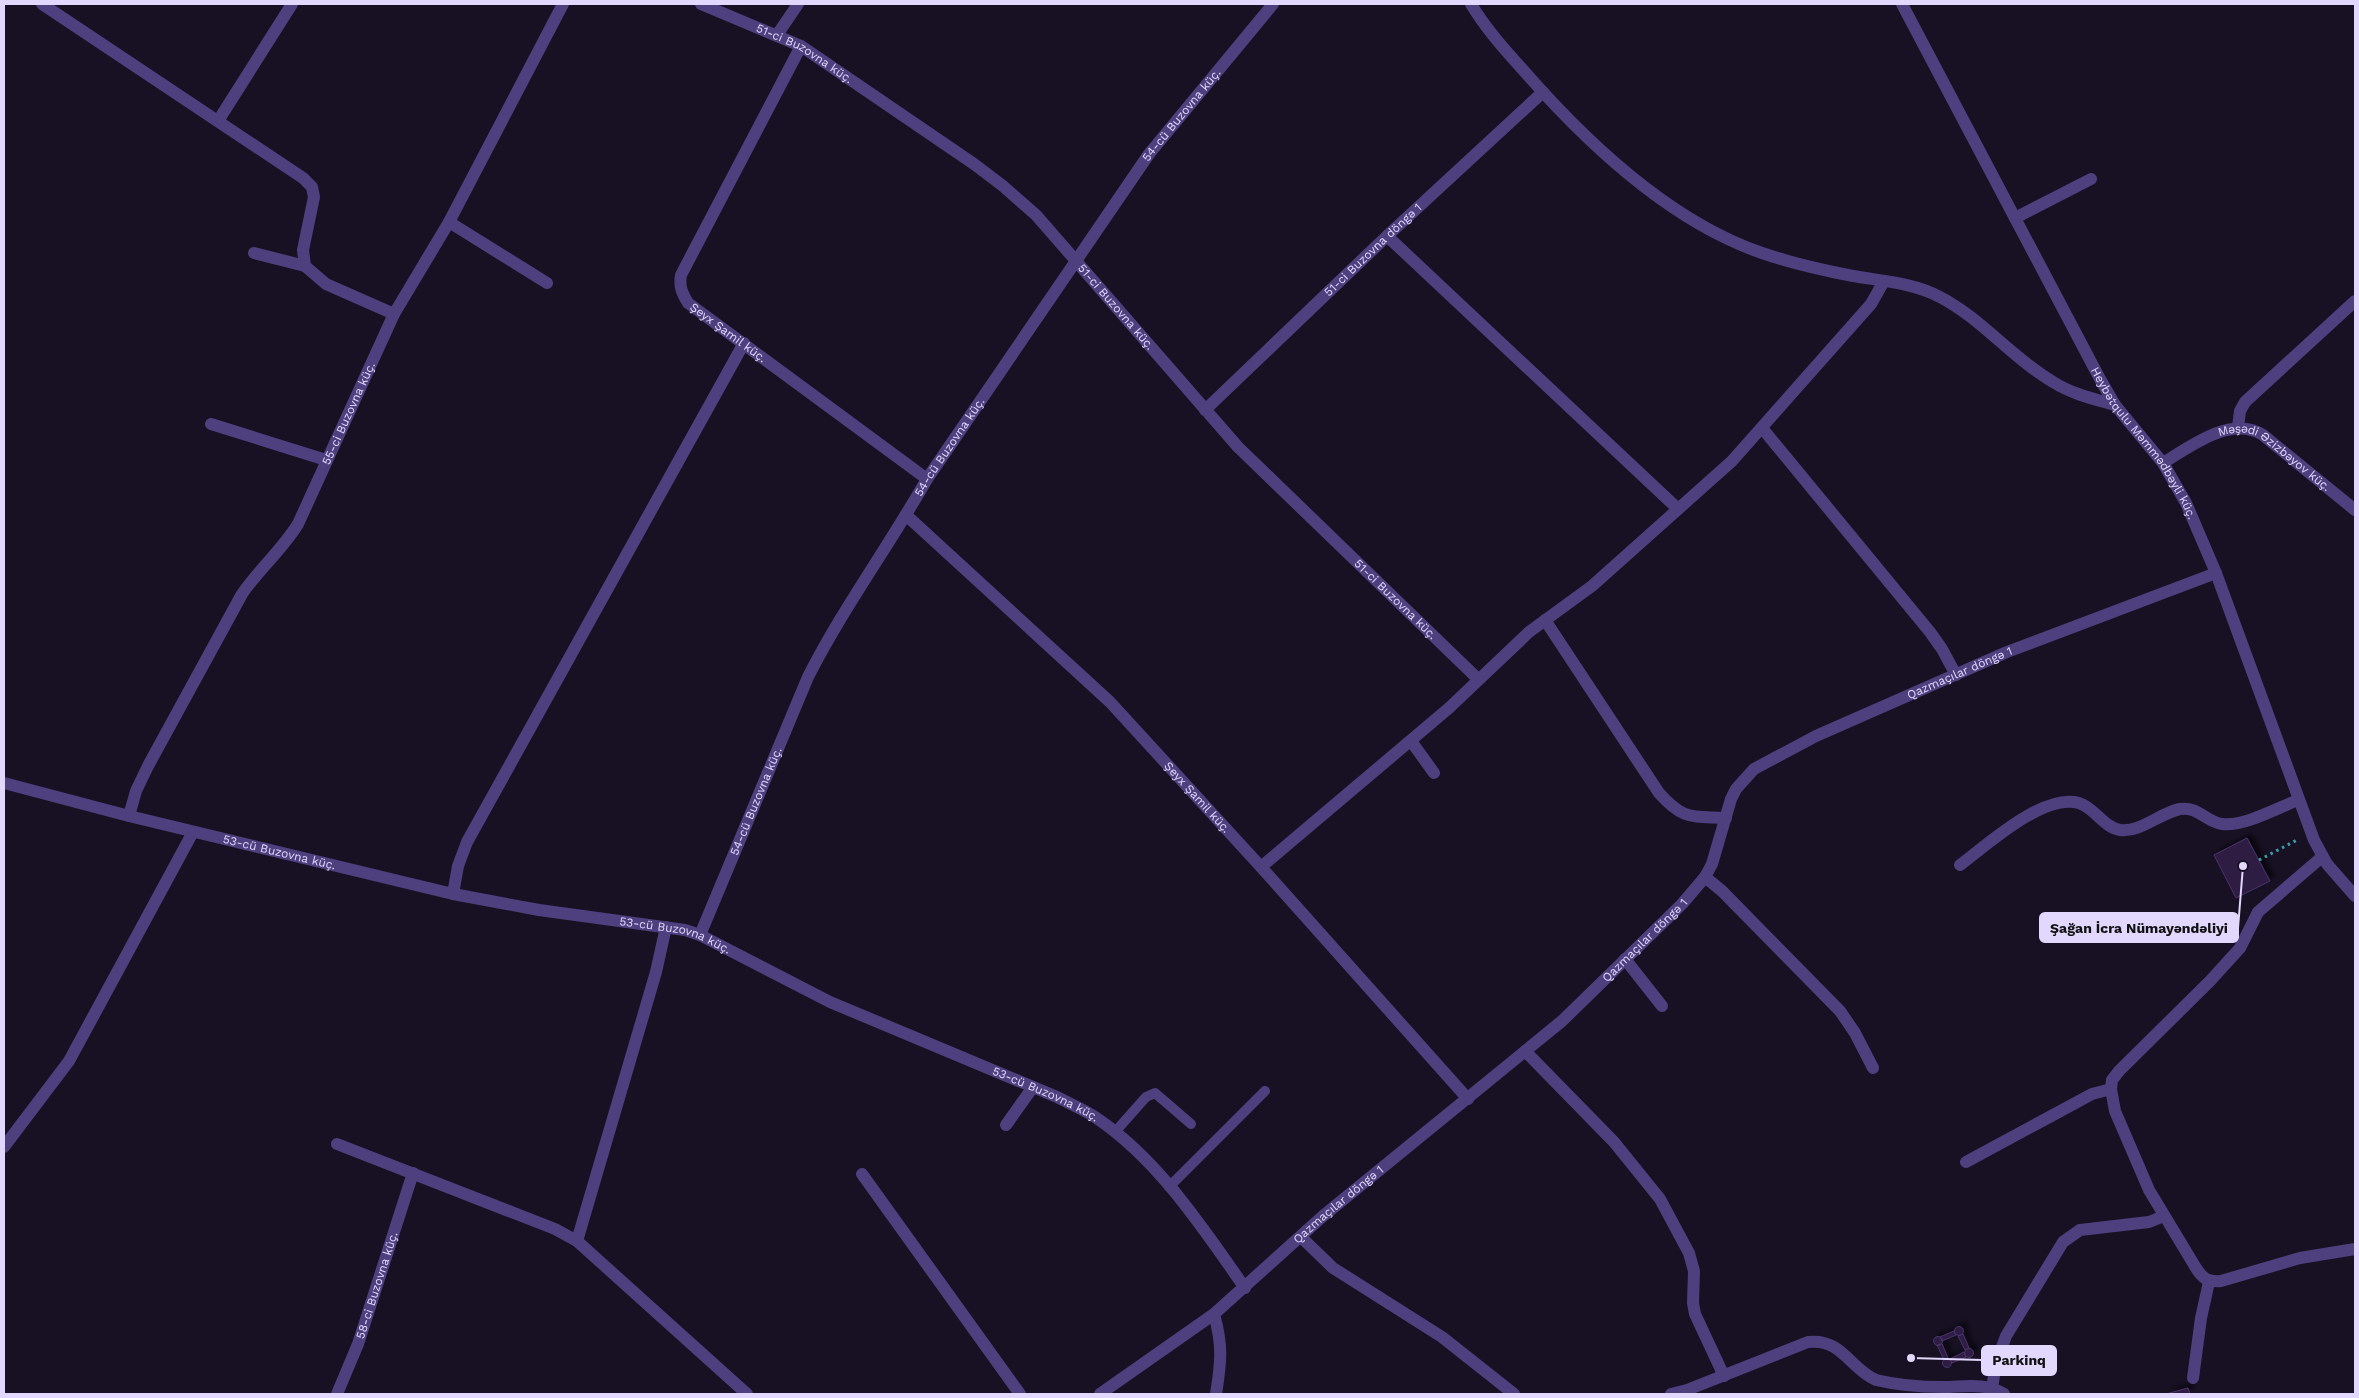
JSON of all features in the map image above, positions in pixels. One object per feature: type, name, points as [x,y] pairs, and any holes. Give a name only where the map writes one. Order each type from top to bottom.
[{"type":"street","points":[[42,4],[303,178],[312,187],[314,197],[304,250],[305,266]]},
{"type":"street","points":[[218,121],[292,4]]},
{"type":"street","name":"55-ci Buzovna küç.","points":[[129,816],[136,791],[148,766],[237,603],[253,578],[290,537],[394,314],[449,222],[563,4]]},
{"type":"street","name":"51-ci Buzovna küç.","points":[[701,4],[801,46],[1003,186],[1036,215],[1238,447],[1478,679]]},
{"type":"street","points":[[777,35],[798,4]]},
{"type":"street","name":"54-cü Buzovna küç.","points":[[700,935],[808,677],[828,638],[927,479],[1154,148],[1273,4]]},
{"type":"street","points":[[1471,4],[1496,39],[1542,92],[1572,122],[1637,180],[1699,222],[1733,241],[1761,253],[1827,271],[1919,289],[1940,297],[1973,320],[2053,383],[2074,393],[2115,405]]},
{"type":"street","name":"Heybətqulu Məmmədbəyli küç.","points":[[1902,4],[2115,405],[2163,463],[2186,503],[2216,573],[2310,833],[2322,857],[2355,896]]},
{"type":"street","name":"Şeyx Şamil küç.","points":[[801,46],[681,275],[682,294],[688,303],[927,479]]},
{"type":"street","name":"51-ci Buzovna döngə 1","points":[[1205,410],[1386,236],[1542,92]]},
{"type":"street","points":[[2014,218],[2091,179]]},
{"type":"street","points":[[449,222],[547,283]]},
{"type":"street","points":[[1386,236],[1678,509]]},
{"type":"street","points":[[254,253],[305,266],[326,284],[394,314]]},
{"type":"street","points":[[1262,867],[1411,742],[1544,620],[1592,586],[1732,461],[1871,304],[1884,281]]},
{"type":"street","points":[[2238,427],[2240,412],[2245,402],[2355,301]]},
{"type":"street","points":[[453,894],[458,866],[466,842],[744,343]]},
{"type":"street","points":[[211,424],[326,460]]},
{"type":"street","name":"Məşədi Əzizbəyov küç.","points":[[2163,463],[2210,437],[2238,427],[2249,428],[2264,435],[2355,510]]},
{"type":"street","points":[[1762,428],[1930,632],[1956,675]]},
{"type":"street","name":"Şeyx Şamil küç.","points":[[906,515],[1110,702],[1262,867],[1468,1099]]},
{"type":"street","name":"Qazmaçılar döngə 1","points":[[1100,1394],[1214,1314],[1323,1216],[1562,1020],[1682,904],[1705,877],[1712,864],[1731,798],[1736,789],[1754,769],[1816,736],[1956,675],[2049,636],[2216,573]]},
{"type":"street","points":[[1544,620],[1659,794],[1674,810],[1686,816],[1726,818]]},
{"type":"street","points":[[1411,742],[1434,773]]},
{"type":"street","name":"53-cü Buzovna küç.","points":[[4,783],[193,832],[453,894],[539,910],[686,930],[700,935],[830,1002],[1034,1088],[1094,1116],[1116,1132],[1146,1161],[1196,1217],[1245,1288]]},
{"type":"street","points":[[1960,865],[2022,819],[2040,809],[2066,802],[2078,803],[2087,807],[2112,827],[2121,830],[2132,830],[2172,811],[2183,809],[2199,812],[2216,823],[2224,825],[2237,823],[2298,800]]},
{"type":"street","points":[[4,1148],[69,1061],[193,832]]},
{"type":"street","points":[[2322,857],[2258,912],[2247,938],[2240,948],[2210,981],[2118,1071],[2112,1080],[2111,1088],[2115,1111],[2149,1190],[2201,1276],[2210,1282],[2221,1282],[2300,1258],[2355,1248]]},
{"type":"street","points":[[1705,877],[1722,891],[1840,1011],[1855,1033],[1873,1068]]},
{"type":"street","points":[[577,1241],[656,972],[666,928]]},
{"type":"street","points":[[1625,959],[1662,1006]]},
{"type":"street","points":[[1525,1051],[1614,1142],[1660,1198],[1689,1253],[1694,1271],[1693,1303],[1695,1314],[1724,1376]]},
{"type":"street","points":[[1006,1125],[1034,1088]]},
{"type":"street","points":[[1966,1162],[2092,1094],[2111,1088]]},
{"type":"street","points":[[337,1144],[555,1229],[577,1241],[747,1394]]},
{"type":"street","name":"58-ci Buzovna küç.","points":[[337,1394],[358,1344],[413,1173]]},
{"type":"street","points":[[862,1174],[1020,1394]]},
{"type":"street","points":[[1992,1388],[1998,1357],[2006,1336],[2063,1242],[2071,1234],[2080,1230],[2148,1222],[2164,1216]]},
{"type":"street","points":[[1301,1237],[1333,1268],[1442,1337],[1514,1394]]},
{"type":"street","points":[[2194,1378],[2201,1318],[2210,1282]]},
{"type":"street","points":[[1214,1314],[1220,1335],[1222,1354],[1216,1394]]},
{"type":"street","points":[[1671,1394],[1724,1376],[1808,1342],[1818,1341],[1826,1342],[1836,1347],[1868,1376],[1876,1380],[1942,1387],[1971,1385],[1992,1388],[2004,1394]]},
{"type":"lane","points":[[1169,1187],[1265,1091]]},
{"type":"lane","points":[[1116,1132],[1146,1097],[1155,1093],[1191,1124]]},
{"type":"path","points":[[2259,860],[2310,833]]},
{"type":"building","points":[[2247,838],[2270,881],[2236,898],[2214,855]]},
{"type":"building","points":[[1959,1326],[1964,1331],[1959,1336],[1954,1331]]},
{"type":"building","points":[[1954,1331],[1956,1335],[1942,1341],[1940,1337]]},
{"type":"building","points":[[1963,1334],[1969,1348],[1965,1350],[1958,1336]]},
{"type":"building","points":[[1938,1336],[1943,1341],[1938,1346],[1933,1341]]},
{"type":"building","points":[[1942,1344],[1948,1358],[1944,1360],[1937,1345]]},
{"type":"building","points":[[1969,1348],[1974,1353],[1969,1358],[1964,1353]]},
{"type":"building","points":[[1964,1352],[1966,1357],[1952,1363],[1950,1359]]},
{"type":"building","points":[[1947,1358],[1952,1363],[1947,1368],[1942,1363]]},
{"type":"building","points":[[2188,1388],[2190,1394],[2166,1394]]},
{"type":"place","name":"Şağan İcra Nümayəndəliyi","points":[[2243,866]]},
{"type":"place","name":"Parkinq","points":[[1911,1358]]}]
